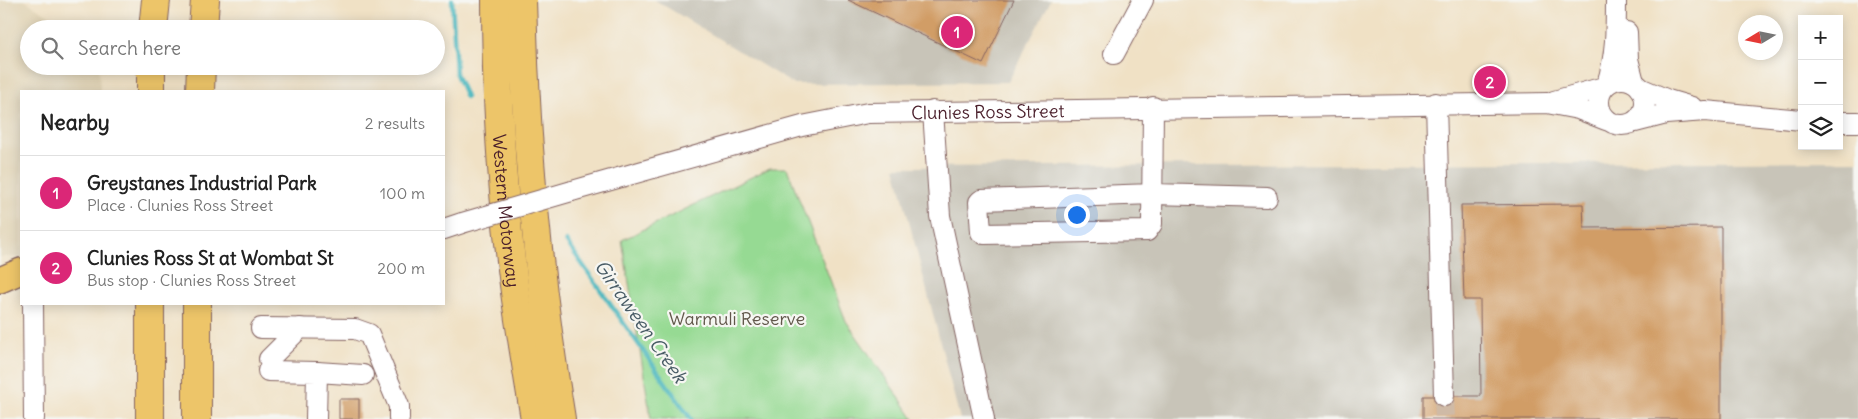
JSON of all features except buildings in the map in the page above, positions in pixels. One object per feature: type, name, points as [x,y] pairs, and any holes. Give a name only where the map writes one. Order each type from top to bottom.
[{"type":"highway","points":[[154,20],[156,0]]},
{"type":"highway","points":[[204,20],[205,0]]},
{"type":"highway","name":"Western Motorway","points":[[496,0],[497,66],[504,192],[512,269],[535,419]]},
{"type":"highway","name":"Western Motorway","points":[[522,0],[526,110],[535,226],[546,319],[561,419]]},
{"type":"highway","points":[[151,90],[152,75]]},
{"type":"highway","points":[[200,75],[200,90]]},
{"type":"highway","points":[[150,305],[150,419]]},
{"type":"highway","points":[[197,305],[197,419]]},
{"type":"main road","points":[[0,282],[20,272]]},
{"type":"main road","points":[[0,282],[20,284]]},
{"type":"street","points":[[1114,54],[1142,0]]},
{"type":"street","points":[[1616,0],[1615,52],[1612,70],[1599,100],[1602,114],[1606,120],[1620,126],[1666,114],[1705,111],[1798,120]]},
{"type":"street","points":[[1626,0],[1628,59],[1637,85],[1644,94],[1645,102],[1640,117],[1635,122]]},
{"type":"street","points":[[1606,86],[1620,79],[1668,100],[1705,111]]},
{"type":"street","name":"Clunies Ross Street","points":[[1547,103],[1578,96],[1606,86]]},
{"type":"street","points":[[1436,103],[1444,396]]},
{"type":"street","name":"Clunies Ross Street","points":[[453,226],[770,135],[868,113],[1153,107],[1547,103],[1578,109],[1606,120]]},
{"type":"street","points":[[1153,107],[1153,194],[1152,224],[1147,231],[984,234],[981,232],[980,202],[982,200],[1153,194],[1267,197]]},
{"type":"street","points":[[933,111],[940,216],[984,419]]},
{"type":"street","points":[[1843,122],[1858,122]]},
{"type":"street","points":[[33,305],[34,419]]},
{"type":"street","points":[[261,328],[355,329],[369,334],[399,406],[399,419]]},
{"type":"street","points":[[300,328],[268,365],[317,372],[363,375]]},
{"type":"street","points":[[316,419],[317,372]]},
{"type":"shaded area","points":[[0,0],[24,0],[57,20],[20,20],[20,75],[99,75],[100,90],[20,90],[20,257],[0,257]]},
{"type":"shaded area","points":[[655,0],[1051,0],[1008,82],[793,84]]},
{"type":"shaded area","points":[[1858,161],[1858,419],[960,419],[895,167]]},
{"type":"green space","name":"Warmuli Reserve","points":[[770,168],[787,168],[846,321],[914,419],[651,419],[622,240]]},
{"type":"waterway","name":"Girraween Creek","points":[[452,0],[456,74],[466,97]]},
{"type":"waterway","name":"Girraween Creek","points":[[566,241],[691,419]]},
{"type":"tunnel","points":[[1444,396],[1445,419]]},
{"type":"place","name":"Greystanes Industrial Park","points":[[957,32]]},
{"type":"place","name":"Clunies Ross St at Wombat St","points":[[1490,82]]}]
